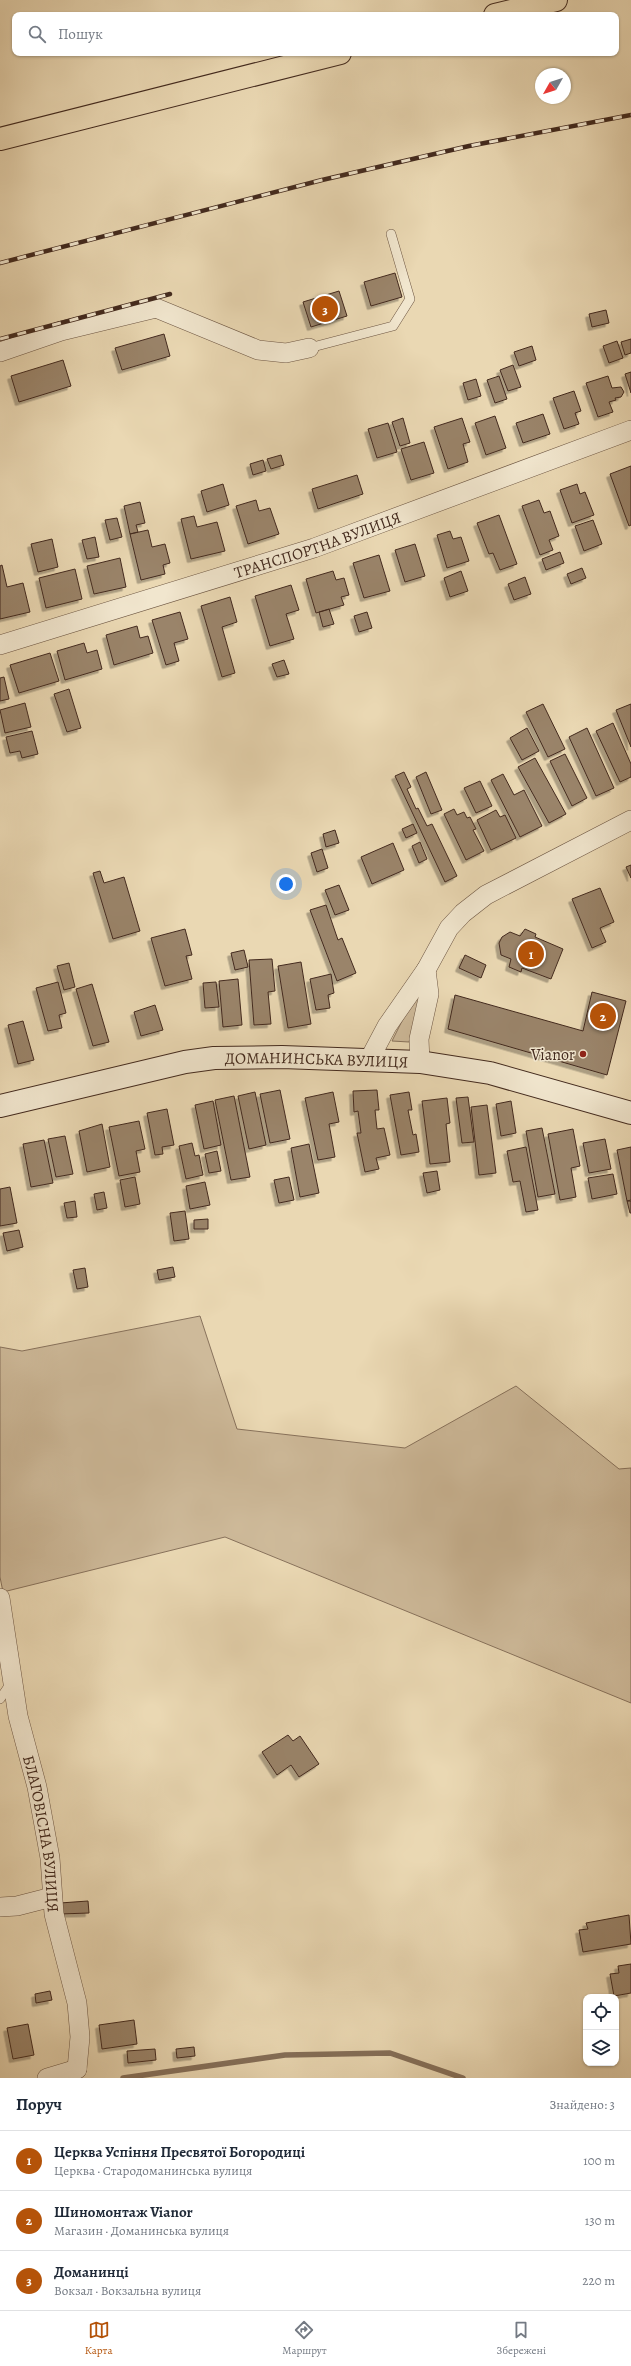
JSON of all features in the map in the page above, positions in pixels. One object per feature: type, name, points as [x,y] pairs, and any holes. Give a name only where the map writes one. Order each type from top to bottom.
[{"type":"main road","points":[[507,12],[556,0]]},
{"type":"main road","points":[[0,139],[328,56]]},
{"type":"main road","name":"ДОМАНИНСЬКА ВУЛИЦЯ","points":[[0,1106],[150,1070],[214,1058],[282,1057],[420,1062],[490,1073],[631,1113]]},
{"type":"street","points":[[0,352],[61,331],[156,308],[258,350],[286,353],[309,348]]},
{"type":"street","name":"ТРАНСПОРТНА ВУЛИЦЯ","points":[[0,645],[314,548],[631,430]]},
{"type":"street","points":[[369,1060],[387,1026],[426,970],[449,928],[473,903],[631,820]]},
{"type":"street","points":[[420,1062],[420,1039],[429,994],[426,970]]},
{"type":"street","name":"БЛАГОВІСНА ВУЛИЦЯ","points":[[0,1598],[12,1682],[50,1858],[52,1897],[77,2003],[82,2073]]},
{"type":"street","points":[[0,1907],[17,1906],[52,1897]]},
{"type":"street","points":[[47,2078],[82,2073]]},
{"type":"lane","points":[[309,348],[394,326],[410,299],[391,234]]},
{"type":"lane","points":[[0,1698],[12,1682]]},
{"type":"shaded area","points":[[418,989],[422,990],[409,1042],[392,1041]]},
{"type":"shaded area","points":[[200,1316],[237,1429],[405,1448],[516,1386],[619,1469],[631,1468],[631,1703],[225,1537],[3,1592],[0,1577],[0,1347],[22,1351]]},
{"type":"building","points":[[395,273],[402,297],[371,306],[364,282]]},
{"type":"building","points":[[339,291],[347,316],[311,327],[303,302]]},
{"type":"building","points":[[606,310],[609,323],[592,327],[589,314]]},
{"type":"building","points":[[164,334],[170,356],[122,370],[115,348]]},
{"type":"building","points":[[631,339],[631,353],[625,355],[621,342]]},
{"type":"building","points":[[617,341],[623,358],[609,363],[603,346]]},
{"type":"building","points":[[532,346],[536,360],[519,366],[514,352]]},
{"type":"building","points":[[63,360],[71,386],[19,402],[11,376]]},
{"type":"building","points":[[513,365],[521,387],[508,391],[500,370]]},
{"type":"building","points":[[631,372],[631,393],[625,374]]},
{"type":"building","points":[[499,376],[507,399],[495,403],[487,380]]},
{"type":"building","points":[[608,376],[612,388],[621,387],[624,392],[621,397],[615,398],[616,400],[609,402],[613,412],[598,417],[586,383]]},
{"type":"building","points":[[476,379],[481,396],[468,400],[463,383]]},
{"type":"building","points":[[574,391],[581,411],[575,413],[579,424],[564,429],[553,398]]},
{"type":"building","points":[[543,414],[550,434],[523,443],[516,423]]},
{"type":"building","points":[[495,416],[506,448],[486,455],[475,423]]},
{"type":"building","points":[[403,418],[410,443],[400,446],[392,422]]},
{"type":"building","points":[[462,418],[470,442],[463,444],[468,462],[448,469],[434,427]]},
{"type":"building","points":[[388,423],[397,452],[377,458],[368,429]]},
{"type":"building","points":[[424,442],[434,473],[411,480],[401,449]]},
{"type":"building","points":[[281,455],[284,465],[271,469],[267,459]]},
{"type":"building","points":[[263,460],[266,471],[253,475],[250,464]]},
{"type":"building","points":[[631,466],[631,525],[629,526],[610,474]]},
{"type":"building","points":[[357,475],[363,494],[318,509],[312,489]]},
{"type":"building","points":[[223,484],[229,505],[207,512],[201,491]]},
{"type":"building","points":[[577,484],[580,494],[585,492],[594,515],[572,523],[560,490]]},
{"type":"building","points":[[256,500],[259,511],[270,508],[279,534],[248,544],[236,506]]},
{"type":"building","points":[[539,500],[544,513],[550,511],[559,536],[549,540],[553,550],[540,555],[522,506]]},
{"type":"building","points":[[140,502],[145,523],[136,525],[138,532],[130,534],[124,506]]},
{"type":"building","points":[[499,515],[517,564],[500,570],[493,553],[489,554],[477,523]]},
{"type":"building","points":[[194,516],[197,527],[217,522],[225,551],[191,559],[181,519]]},
{"type":"building","points":[[117,518],[122,537],[110,540],[105,520]]},
{"type":"building","points":[[593,520],[602,544],[584,551],[575,526]]},
{"type":"building","points":[[148,530],[152,547],[165,544],[170,563],[163,565],[165,574],[141,580],[130,534]]},
{"type":"building","points":[[450,531],[453,539],[461,537],[469,561],[447,568],[437,535]]},
{"type":"building","points":[[95,537],[99,557],[87,559],[82,540]]},
{"type":"building","points":[[52,539],[58,567],[38,572],[31,544]]},
{"type":"building","points":[[415,544],[425,576],[405,582],[395,550]]},
{"type":"building","points":[[560,552],[564,563],[546,570],[542,559]]},
{"type":"building","points":[[379,555],[390,591],[364,598],[353,563]]},
{"type":"building","points":[[120,558],[126,587],[94,594],[87,566]]},
{"type":"building","points":[[2,565],[7,587],[23,583],[30,612],[0,619],[0,566]]},
{"type":"building","points":[[582,568],[586,578],[571,584],[567,574]]},
{"type":"building","points":[[75,569],[82,599],[46,608],[39,578]]},
{"type":"building","points":[[333,571],[336,580],[344,578],[349,595],[341,597],[344,605],[316,613],[306,579]]},
{"type":"building","points":[[461,571],[468,591],[450,597],[444,578]]},
{"type":"building","points":[[525,577],[531,594],[514,600],[508,584]]},
{"type":"building","points":[[291,585],[299,610],[286,614],[294,639],[270,646],[255,596]]},
{"type":"building","points":[[230,597],[237,622],[222,627],[235,673],[222,677],[201,606]]},
{"type":"building","points":[[329,609],[334,624],[323,627],[319,612]]},
{"type":"building","points":[[180,612],[188,639],[174,643],[179,661],[166,665],[152,620]]},
{"type":"building","points":[[367,612],[372,628],[359,632],[354,616]]},
{"type":"building","points":[[137,626],[140,638],[148,636],[153,653],[114,665],[106,635]]},
{"type":"building","points":[[84,643],[87,653],[97,650],[102,669],[65,680],[57,651]]},
{"type":"building","points":[[50,653],[59,681],[19,693],[10,665]]},
{"type":"building","points":[[284,660],[289,674],[277,677],[272,664]]},
{"type":"building","points":[[4,677],[9,699],[0,701],[0,678]]},
{"type":"building","points":[[69,689],[81,728],[67,732],[54,694]]},
{"type":"building","points":[[25,703],[31,727],[5,733],[0,710]]},
{"type":"building","points":[[543,704],[565,749],[548,757],[526,712]]},
{"type":"building","points":[[631,704],[631,747],[616,710]]},
{"type":"building","points":[[613,723],[631,764],[631,777],[620,782],[596,731]]},
{"type":"building","points":[[527,728],[539,751],[522,760],[510,738]]},
{"type":"building","points":[[587,728],[614,788],[596,796],[569,737]]},
{"type":"building","points":[[32,731],[38,754],[22,758],[20,751],[10,753],[6,737]]},
{"type":"building","points":[[565,754],[587,798],[572,806],[550,761]]},
{"type":"building","points":[[535,758],[566,814],[549,823],[518,767]]},
{"type":"building","points":[[404,772],[411,787],[407,789],[416,809],[418,808],[427,826],[432,824],[457,876],[445,882],[395,776]]},
{"type":"building","points":[[426,772],[442,810],[431,814],[416,777]]},
{"type":"building","points":[[503,774],[514,795],[524,790],[542,826],[520,837],[491,780]]},
{"type":"building","points":[[480,781],[492,806],[476,813],[464,788]]},
{"type":"building","points":[[454,809],[457,815],[464,812],[467,818],[470,817],[476,829],[473,830],[484,851],[466,860],[444,814]]},
{"type":"building","points":[[496,810],[500,817],[505,815],[516,838],[491,850],[477,820]]},
{"type":"building","points":[[413,824],[417,833],[406,838],[402,829]]},
{"type":"building","points":[[335,830],[339,843],[326,847],[323,834]]},
{"type":"building","points":[[420,842],[427,859],[419,863],[412,846]]},
{"type":"building","points":[[393,843],[404,870],[372,884],[361,857]]},
{"type":"building","points":[[322,849],[328,868],[317,872],[311,853]]},
{"type":"building","points":[[631,865],[631,878],[626,867]]},
{"type":"building","points":[[100,871],[104,883],[124,877],[140,931],[113,939],[93,873]]},
{"type":"building","points":[[339,885],[349,910],[335,915],[325,890]]},
{"type":"building","points":[[600,888],[614,922],[600,928],[606,942],[592,948],[572,899]]},
{"type":"building","points":[[326,905],[338,940],[342,938],[356,973],[337,981],[310,910]]},
{"type":"building","points":[[185,929],[192,955],[186,956],[192,979],[165,986],[151,938]]},
{"type":"building","points":[[525,929],[536,934],[535,937],[563,949],[551,979],[522,968],[521,972],[509,967],[511,959],[501,955],[499,943],[502,937],[510,932],[520,936]]},
{"type":"building","points":[[244,950],[248,967],[235,970],[231,953]]},
{"type":"building","points":[[465,955],[486,965],[481,978],[459,968]]},
{"type":"building","points":[[272,959],[275,991],[268,992],[271,1024],[254,1025],[249,960]]},
{"type":"building","points":[[301,962],[311,1024],[288,1028],[278,966]]},
{"type":"building","points":[[69,963],[75,987],[64,990],[57,966]]},
{"type":"building","points":[[331,974],[334,993],[328,995],[330,1008],[316,1010],[310,979]]},
{"type":"building","points":[[238,979],[242,1025],[223,1027],[219,981]]},
{"type":"building","points":[[58,982],[66,1013],[59,1015],[62,1028],[48,1031],[36,988]]},
{"type":"building","points":[[216,982],[219,1007],[205,1008],[203,983]]},
{"type":"building","points":[[92,984],[109,1042],[93,1046],[76,989]]},
{"type":"building","points":[[592,992],[626,1001],[607,1075],[448,1029],[455,995],[583,1031]]},
{"type":"building","points":[[155,1005],[163,1030],[141,1036],[134,1012]]},
{"type":"building","points":[[23,1021],[34,1060],[18,1064],[8,1025]]},
{"type":"building","points":[[280,1090],[290,1139],[270,1143],[260,1094]]},
{"type":"building","points":[[377,1090],[379,1110],[375,1110],[377,1129],[384,1128],[390,1155],[376,1158],[379,1169],[365,1172],[357,1133],[361,1133],[358,1111],[354,1112],[353,1091]]},
{"type":"building","points":[[255,1092],[266,1145],[249,1149],[238,1096]]},
{"type":"building","points":[[333,1092],[339,1122],[329,1124],[335,1157],[318,1160],[305,1098]]},
{"type":"building","points":[[409,1092],[412,1110],[408,1110],[413,1135],[416,1134],[419,1152],[401,1155],[390,1095]]},
{"type":"building","points":[[234,1096],[250,1177],[231,1180],[215,1100]]},
{"type":"building","points":[[468,1097],[474,1142],[462,1143],[456,1098]]},
{"type":"building","points":[[447,1098],[450,1123],[446,1124],[450,1162],[430,1164],[422,1101]]},
{"type":"building","points":[[213,1101],[221,1145],[204,1149],[195,1105]]},
{"type":"building","points":[[511,1101],[516,1133],[501,1136],[496,1104]]},
{"type":"building","points":[[487,1105],[496,1173],[479,1175],[471,1107]]},
{"type":"building","points":[[167,1109],[174,1145],[162,1147],[163,1154],[155,1155],[147,1113]]},
{"type":"building","points":[[139,1121],[145,1149],[136,1151],[140,1172],[119,1176],[109,1127]]},
{"type":"building","points":[[102,1124],[110,1167],[87,1172],[79,1131]]},
{"type":"building","points":[[542,1128],[555,1194],[538,1197],[526,1131]]},
{"type":"building","points":[[573,1129],[580,1166],[571,1168],[576,1197],[560,1200],[548,1134]]},
{"type":"building","points":[[65,1136],[73,1174],[56,1177],[48,1139]]},
{"type":"building","points":[[605,1139],[611,1169],[589,1173],[583,1143]]},
{"type":"building","points":[[44,1140],[53,1183],[31,1187],[23,1144]]},
{"type":"building","points":[[192,1143],[195,1156],[199,1155],[203,1175],[186,1179],[179,1146]]},
{"type":"building","points":[[309,1144],[319,1193],[300,1197],[291,1148]]},
{"type":"building","points":[[526,1147],[538,1210],[526,1212],[520,1181],[513,1182],[507,1151]]},
{"type":"building","points":[[631,1147],[631,1200],[627,1201],[617,1150]]},
{"type":"building","points":[[217,1151],[221,1171],[209,1173],[205,1154]]},
{"type":"building","points":[[437,1171],[440,1190],[427,1193],[423,1173]]},
{"type":"building","points":[[613,1174],[617,1194],[592,1199],[588,1178]]},
{"type":"building","points":[[135,1177],[140,1204],[125,1207],[120,1180]]},
{"type":"building","points":[[289,1177],[294,1200],[279,1203],[274,1180]]},
{"type":"building","points":[[205,1182],[210,1205],[190,1209],[186,1186]]},
{"type":"building","points":[[10,1187],[17,1223],[0,1226],[0,1189]]},
{"type":"building","points":[[104,1192],[107,1208],[97,1210],[94,1194]]},
{"type":"building","points":[[75,1201],[77,1217],[67,1218],[64,1203]]},
{"type":"building","points":[[627,1201],[631,1201],[631,1213],[630,1213]]},
{"type":"building","points":[[185,1211],[189,1239],[174,1241],[170,1213]]},
{"type":"building","points":[[208,1219],[208,1229],[194,1229],[194,1220]]},
{"type":"building","points":[[19,1230],[23,1247],[7,1251],[3,1233]]},
{"type":"building","points":[[173,1267],[175,1277],[159,1280],[157,1270]]},
{"type":"building","points":[[85,1268],[88,1287],[77,1289],[73,1270]]},
{"type":"building","points":[[288,1735],[293,1741],[300,1736],[319,1764],[299,1777],[291,1765],[277,1775],[262,1752]]},
{"type":"building","points":[[88,1901],[89,1913],[60,1914],[60,1903]]},
{"type":"building","points":[[629,1915],[631,1944],[583,1952],[579,1930],[588,1929],[586,1923]]},
{"type":"building","points":[[631,1964],[631,1993],[619,1995],[614,1994],[610,1974],[619,1973],[618,1966]]},
{"type":"building","points":[[50,1991],[52,2000],[36,2003],[35,1994]]},
{"type":"building","points":[[134,2020],[137,2044],[102,2049],[99,2025]]},
{"type":"building","points":[[28,2024],[34,2055],[13,2059],[7,2028]]},
{"type":"building","points":[[194,2047],[195,2056],[177,2058],[176,2049]]},
{"type":"building","points":[[155,2049],[156,2060],[128,2063],[127,2051]]},
{"type":"waterway","points":[[123,2078],[285,2055],[390,2053],[463,2078]]},
{"type":"railway","points":[[0,263],[322,180],[469,146],[631,115]]},
{"type":"railway","points":[[0,339],[170,294]]},
{"type":"place","name":"Доманинці","points":[[325,309]]},
{"type":"place","name":"Церква Успіння Пресвятої Богородиці","points":[[531,954]]},
{"type":"place","name":"Шиномонтаж Vianor","points":[[603,1016]]},
{"type":"place","name":"Vianor","points":[[583,1054]]}]
